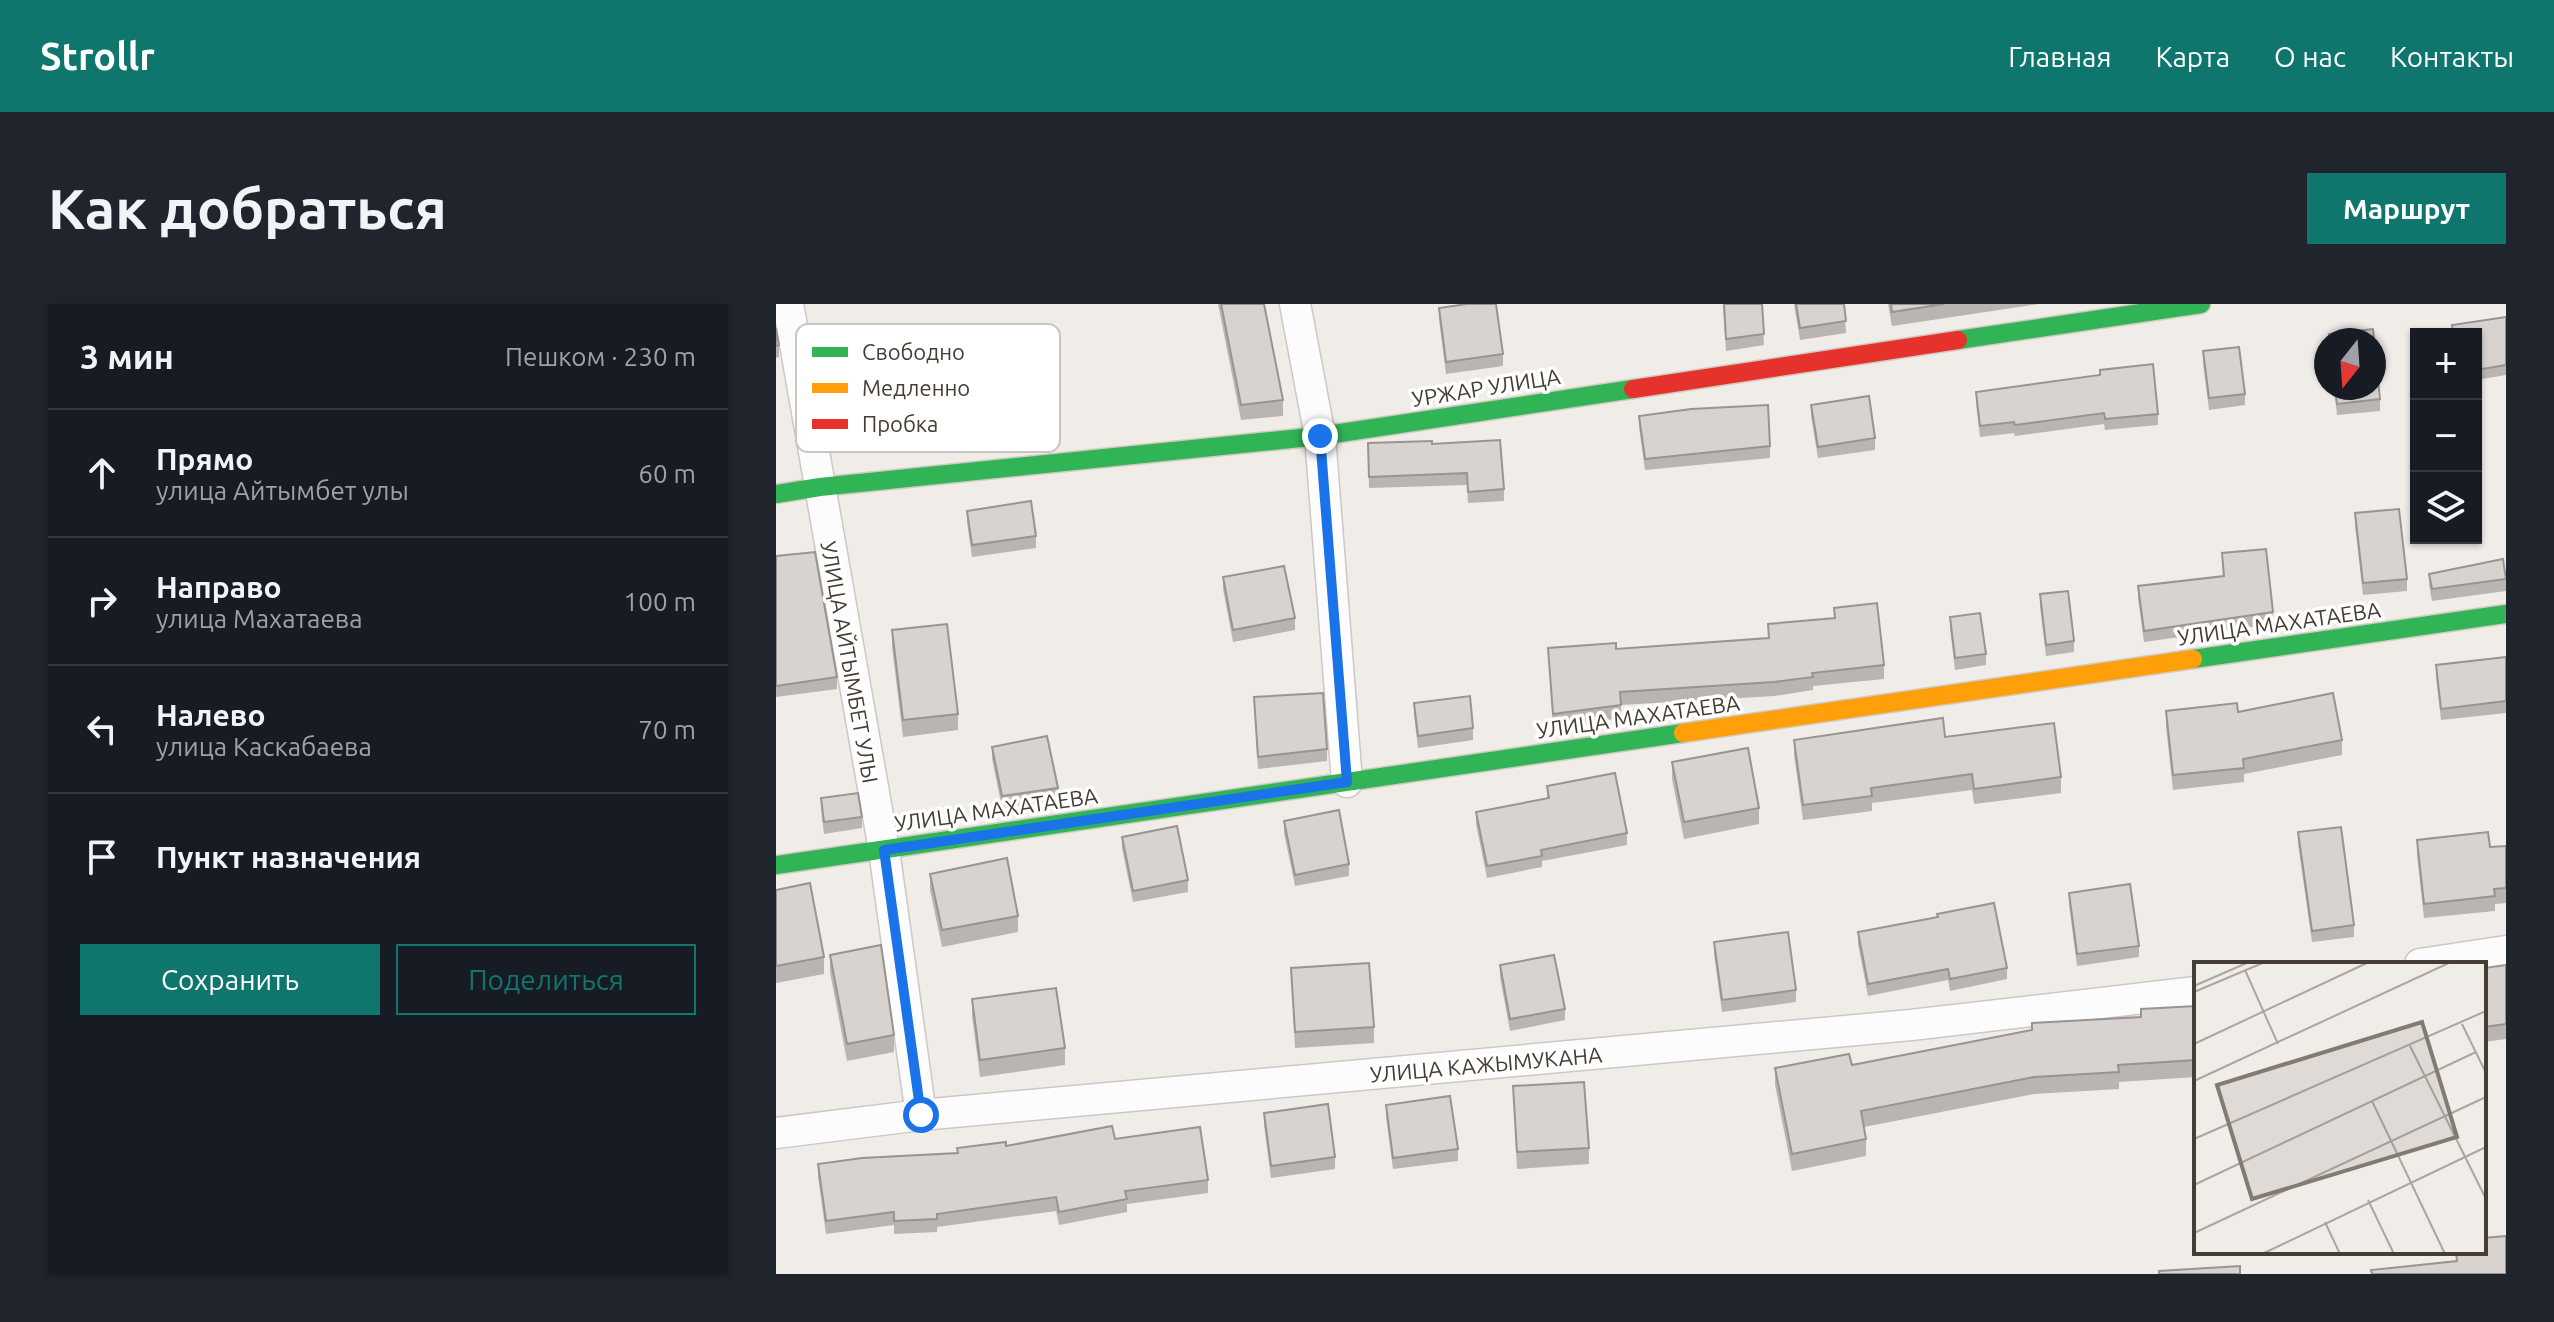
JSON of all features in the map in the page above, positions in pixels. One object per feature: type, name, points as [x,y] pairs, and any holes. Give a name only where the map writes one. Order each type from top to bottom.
[{"type":"street","name":"УЛИЦА АЙТЫМБЕТ УЛЫ","points":[[788,304],[796,350]]},
{"type":"street","points":[[1295,304],[1320,436],[1347,782]]},
{"type":"street","name":"УРЖАР УЛИЦА","points":[[776,494],[1320,436],[2201,304]]},
{"type":"street","name":"УЛИЦА АЙТЫМБЕТ УЛЫ","points":[[814,452],[884,850],[921,1115]]},
{"type":"street","name":"УЛИЦА МАХАТАЕВА","points":[[776,865],[2506,614]]},
{"type":"street","points":[[2433,962],[2506,951]]},
{"type":"street","name":"УЛИЦА КАЖЫМУКАНА","points":[[776,1133],[921,1115],[1911,1025],[2194,992]]},
{"type":"building","points":[[1221,304],[1264,304],[1283,400],[1241,405]]},
{"type":"building","points":[[1496,304],[1503,354],[1446,362],[1439,308]]},
{"type":"building","points":[[1724,304],[1762,304],[1764,334],[1726,339]]},
{"type":"building","points":[[1796,304],[1844,304],[1846,321],[1800,328]]},
{"type":"building","points":[[1891,304],[1944,304],[1892,312]]},
{"type":"building","points":[[2506,317],[2506,365],[2482,369],[2482,328],[2452,328],[2452,325]]},
{"type":"building","points":[[2239,347],[2245,394],[2209,398],[2203,351]]},
{"type":"building","points":[[2153,364],[2158,414],[2105,419],[2104,413],[2015,425],[2014,422],[1980,426],[1976,392],[2100,375],[2100,370]]},
{"type":"building","points":[[1869,396],[1875,438],[1818,447],[1811,405]]},
{"type":"building","points":[[2336,400],[2371,400],[2337,404]]},
{"type":"building","points":[[1768,405],[1770,446],[1645,459],[1639,416],[1691,409]]},
{"type":"building","points":[[1500,440],[1504,489],[1468,492],[1467,473],[1369,477],[1368,443],[1432,441],[1432,444]]},
{"type":"building","points":[[1031,501],[1036,536],[972,545],[967,511]]},
{"type":"building","points":[[2399,509],[2407,579],[2363,583],[2355,513]]},
{"type":"building","points":[[2266,549],[2273,612],[2144,631],[2138,586],[2224,576],[2222,553]]},
{"type":"building","points":[[815,552],[837,677],[776,686],[776,556]]},
{"type":"building","points":[[2503,559],[2506,579],[2432,589],[2429,574]]},
{"type":"building","points":[[1284,566],[1295,618],[1233,630],[1223,577]]},
{"type":"building","points":[[2068,591],[2074,641],[2046,645],[2040,594]]},
{"type":"building","points":[[1877,603],[1884,665],[1812,673],[1813,677],[1774,682],[1620,692],[1621,705],[1553,714],[1548,648],[1616,643],[1616,649],[1769,638],[1768,624],[1835,618],[1834,608]]},
{"type":"building","points":[[1980,613],[1986,654],[1955,658],[1950,617]]},
{"type":"building","points":[[947,624],[958,714],[903,720],[892,630]]},
{"type":"building","points":[[2506,657],[2506,701],[2441,709],[2436,665]]},
{"type":"building","points":[[1323,693],[1327,749],[1258,757],[1254,697]]},
{"type":"building","points":[[2333,693],[2342,740],[2243,759],[2244,768],[2173,775],[2166,711],[2237,703],[2238,712]]},
{"type":"building","points":[[1470,696],[1473,728],[1418,736],[1414,703]]},
{"type":"building","points":[[1943,718],[1945,737],[2054,723],[2061,777],[1974,789],[1972,774],[1871,788],[1872,796],[1803,805],[1794,740]]},
{"type":"building","points":[[1047,736],[1058,788],[1002,796],[992,747]]},
{"type":"building","points":[[1748,748],[1759,808],[1684,822],[1672,762]]},
{"type":"building","points":[[1615,773],[1627,833],[1541,850],[1542,856],[1487,866],[1476,812],[1549,798],[1547,786]]},
{"type":"building","points":[[858,793],[862,817],[824,822],[821,798]]},
{"type":"building","points":[[1339,810],[1349,864],[1295,875],[1284,821]]},
{"type":"building","points":[[1177,826],[1188,880],[1133,891],[1122,837]]},
{"type":"building","points":[[2341,827],[2354,925],[2312,931],[2298,832]]},
{"type":"building","points":[[2488,832],[2490,847],[2506,846],[2506,888],[2494,889],[2495,896],[2424,904],[2417,840]]},
{"type":"building","points":[[1007,858],[1018,916],[942,930],[930,874]]},
{"type":"building","points":[[810,883],[824,957],[776,966],[776,890]]},
{"type":"building","points":[[2130,884],[2139,946],[2077,954],[2069,893]]},
{"type":"building","points":[[1994,903],[2007,968],[1950,979],[1948,969],[1868,984],[1858,932]]},
{"type":"building","points":[[1788,932],[1796,990],[1722,1000],[1714,942]]},
{"type":"building","points":[[881,945],[894,1035],[847,1044],[830,955]]},
{"type":"building","points":[[1554,955],[1565,1009],[1510,1019],[1500,965]]},
{"type":"building","points":[[1369,963],[1374,1027],[1295,1032],[1291,968]]},
{"type":"building","points":[[2506,965],[2506,1024],[2486,1027],[2486,968]]},
{"type":"building","points":[[1056,988],[1065,1048],[980,1060],[972,999]]},
{"type":"building","points":[[2194,1006],[2194,1060],[2118,1065],[2119,1072],[2034,1077],[1861,1111],[1866,1139],[1792,1154],[1775,1068],[1849,1054],[1852,1065],[2032,1030],[2032,1023],[2141,1017],[2141,1009]]},
{"type":"building","points":[[1584,1082],[1589,1148],[1517,1152],[1513,1086]]},
{"type":"building","points":[[1450,1096],[1458,1149],[1393,1158],[1386,1105]]},
{"type":"building","points":[[1328,1104],[1335,1157],[1271,1166],[1264,1113]]},
{"type":"building","points":[[1112,1126],[1115,1139],[1200,1127],[1208,1180],[1125,1191],[1127,1199],[1059,1212],[1056,1197],[937,1214],[937,1219],[894,1221],[894,1212],[826,1221],[818,1164],[862,1158],[958,1153],[957,1148],[1006,1142],[1006,1146]]},
{"type":"building","points":[[2506,1236],[2506,1274],[2372,1274],[2371,1270],[2457,1261],[2456,1254],[2486,1254],[2486,1238]]},
{"type":"building","points":[[2240,1266],[2240,1274],[2159,1274],[2159,1271]]},
{"type":"traffic: fast","points":[[1958,340],[2201,304]]},
{"type":"traffic: fast","points":[[776,494],[1320,436],[1633,389]]},
{"type":"traffic: fast","points":[[2193,659],[2506,614]]},
{"type":"traffic: fast","points":[[776,865],[1683,733]]},
{"type":"traffic: slow","points":[[1683,733],[2193,659]]},
{"type":"traffic: jam","points":[[1633,389],[1958,340]]},
{"type":"route","points":[[921,1115],[884,850],[1347,782],[1320,436]]}]
